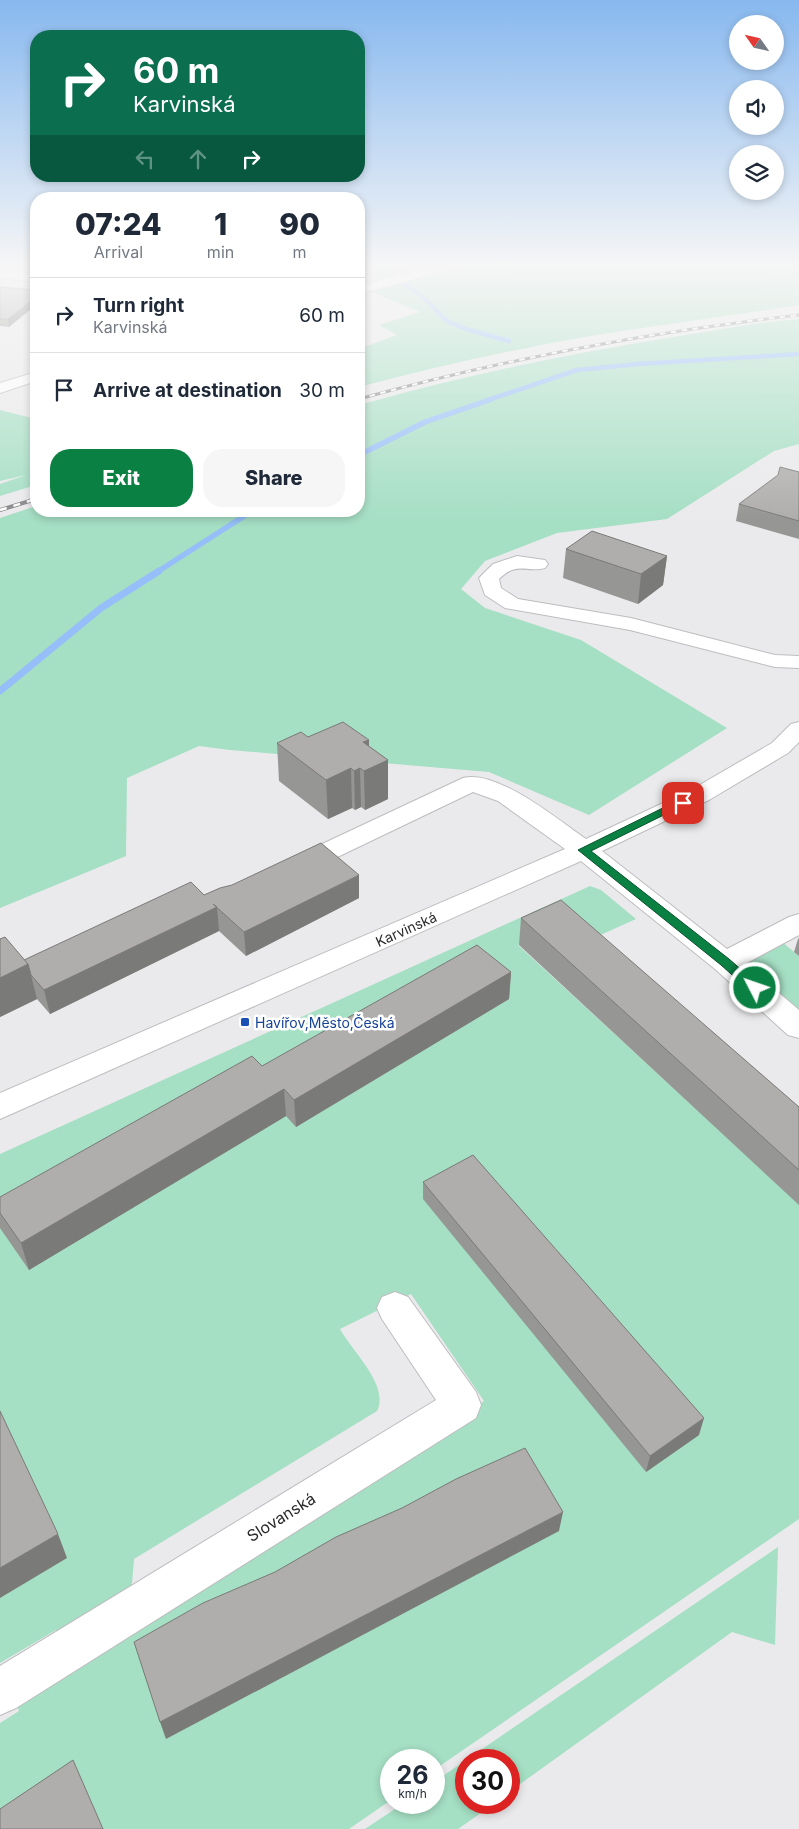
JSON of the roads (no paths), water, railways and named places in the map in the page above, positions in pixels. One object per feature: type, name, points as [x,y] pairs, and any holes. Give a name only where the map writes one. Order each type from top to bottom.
[{"type":"street","points":[[0,388],[30,378]]},
{"type":"street","points":[[538,564],[513,562],[499,567],[489,578],[492,591],[512,604],[631,624],[775,661],[796,653]]},
{"type":"street","name":"Karvinská","points":[[0,1107],[584,850],[700,795],[780,748],[799,729]]},
{"type":"street","points":[[277,876],[472,783],[507,796],[584,850],[725,962],[799,1027]]},
{"type":"street","points":[[725,962],[799,923]]},
{"type":"street","name":"Slovanská","points":[[0,1692],[462,1405],[395,1308]]},
{"type":"waterway","points":[[488,400],[577,370],[638,364],[799,354]]},
{"type":"waterway","points":[[365,452],[425,422],[492,399]]},
{"type":"waterway","points":[[157,572],[243,517]]},
{"type":"waterway","points":[[0,691],[101,608],[159,571]]},
{"type":"railway","points":[[365,397],[468,371],[576,348]]},
{"type":"railway","points":[[0,510],[30,501]]},
{"type":"place","name":"Havířov,Město,Česká","points":[[245,1022]]}]
